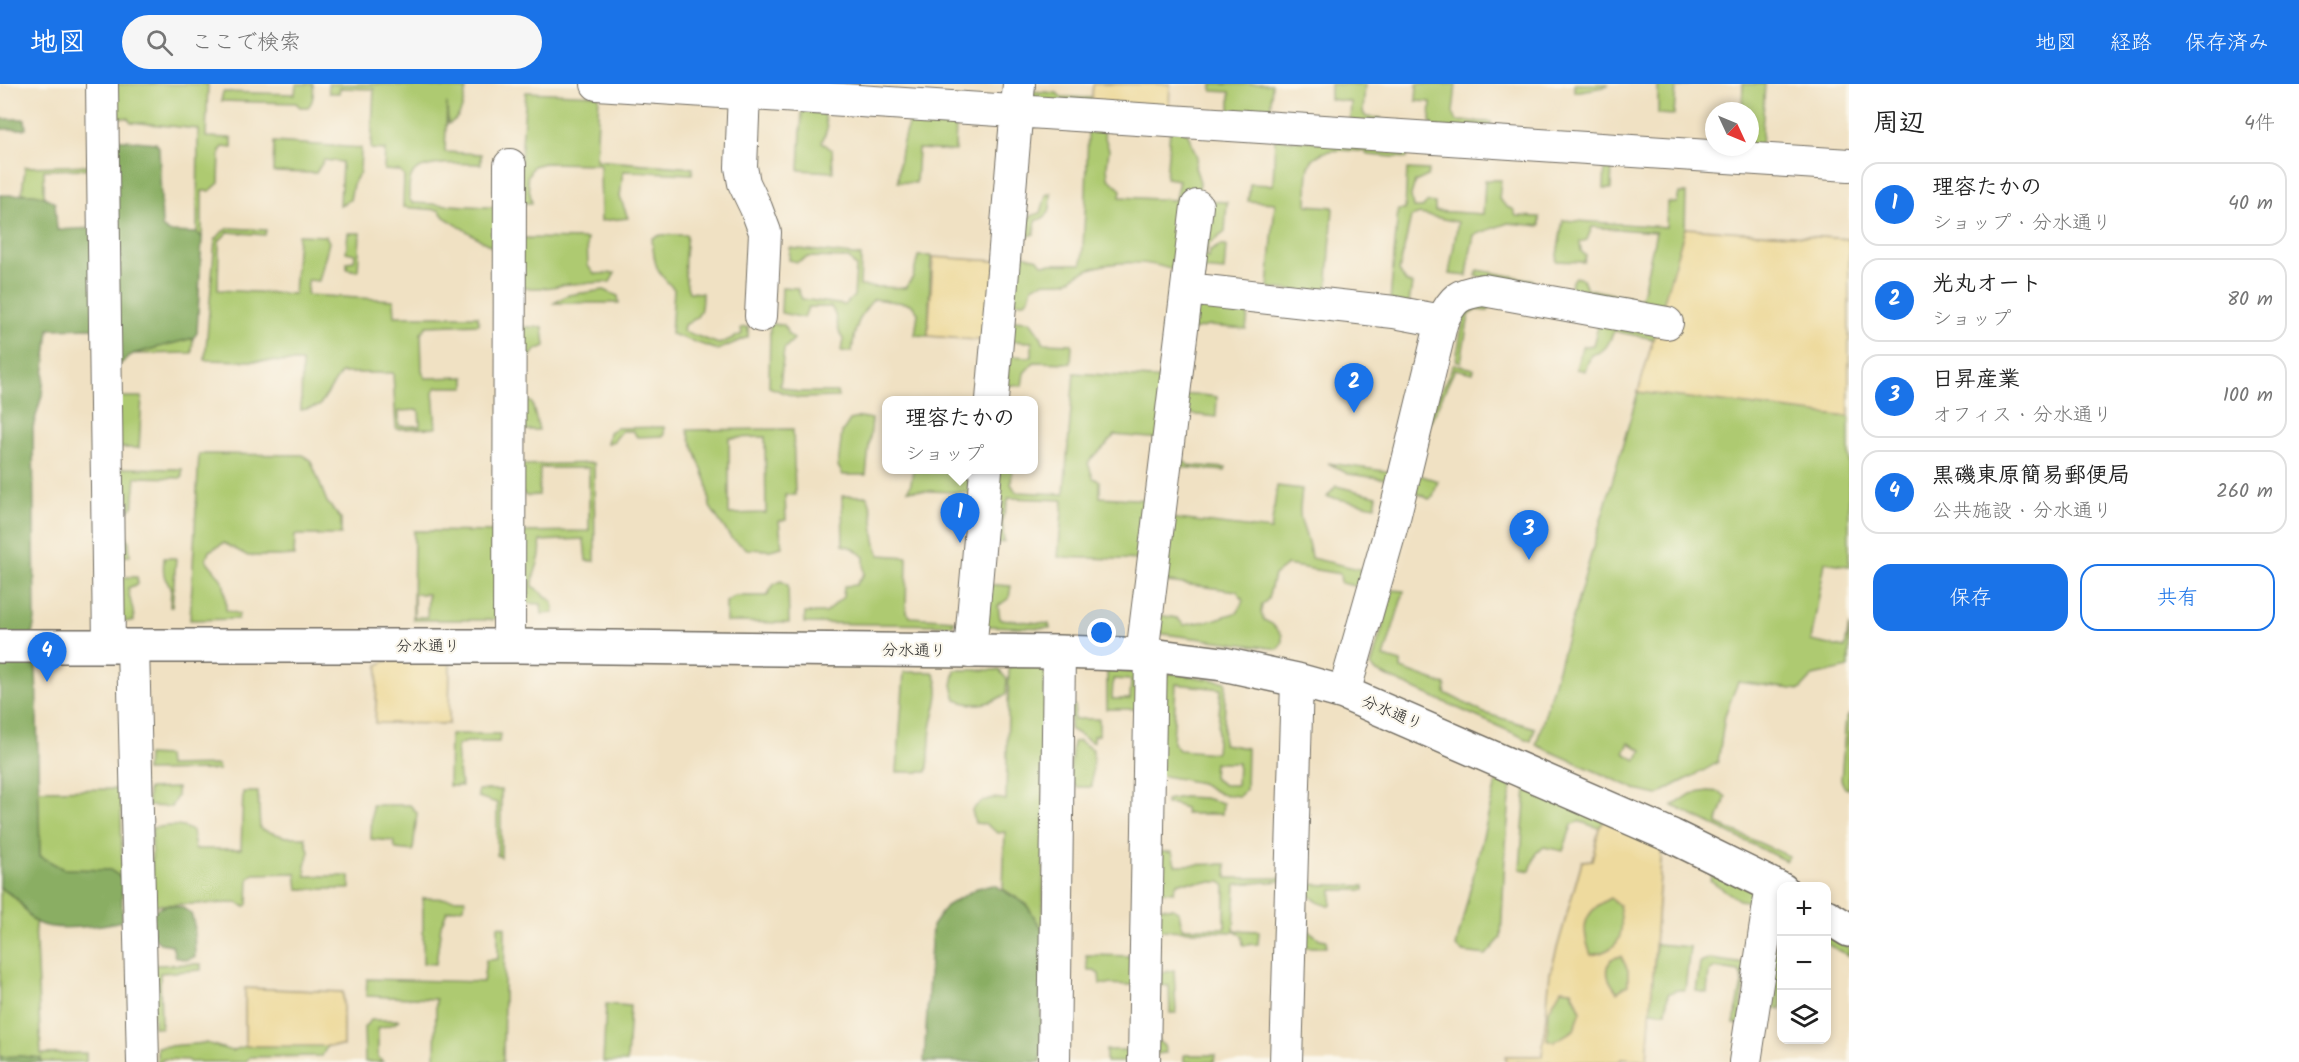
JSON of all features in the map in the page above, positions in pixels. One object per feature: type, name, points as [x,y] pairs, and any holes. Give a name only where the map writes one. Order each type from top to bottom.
[{"type":"street","points":[[102,84],[121,646],[143,1062]]},
{"type":"street","points":[[597,84],[744,93],[1018,97],[1849,165]]},
{"type":"street","points":[[744,93],[741,167],[744,183],[765,232],[761,316]]},
{"type":"street","points":[[992,396],[1018,97]]},
{"type":"street","points":[[509,646],[510,165]]},
{"type":"street","points":[[1144,1062],[1146,655],[1197,206]]},
{"type":"street","points":[[1187,289],[1394,312],[1442,321]]},
{"type":"street","points":[[1344,693],[1395,514],[1442,321],[1450,303],[1464,293],[1483,290],[1667,323]]},
{"type":"street","points":[[970,652],[986,474]]},
{"type":"street","name":"分水通り","points":[[0,646],[509,646],[1059,652],[1146,655],[1223,664],[1344,693],[1672,836],[1777,888]]},
{"type":"street","points":[[1054,1062],[1059,652]]},
{"type":"street","points":[[1286,1062],[1297,680]]},
{"type":"street","points":[[1745,1062],[1777,888]]},
{"type":"street","points":[[1831,919],[1849,930]]},
{"type":"green space","points":[[110,84],[208,84],[206,137],[232,138],[232,148],[223,147],[220,151],[219,183],[210,191],[202,191],[202,237],[197,233],[198,129],[131,122],[128,118],[109,117]]},
{"type":"green space","points":[[296,84],[313,84],[313,96],[308,107],[300,107],[296,103],[221,101],[223,92],[295,94]]},
{"type":"green space","points":[[328,84],[385,84],[466,89],[463,105],[457,118],[448,124],[447,103],[445,152],[481,154],[481,164],[433,165],[417,170],[410,180],[409,199],[413,203],[504,208],[503,254],[444,217],[439,210],[403,207],[404,176],[399,171],[384,170],[385,150],[371,149],[374,89],[340,88],[339,93],[329,93]]},
{"type":"green space","points":[[1212,84],[1272,84],[1270,115],[1230,113],[1230,92],[1212,91]]},
{"type":"green space","points":[[1330,84],[1365,84],[1363,112],[1366,117],[1381,118],[1380,123],[1350,121],[1351,102],[1330,99]]},
{"type":"green space","points":[[1417,84],[1456,84],[1453,113],[1457,121],[1491,122],[1490,131],[1433,127],[1430,121],[1431,102],[1416,101]]},
{"type":"green space","points":[[1574,84],[1608,84],[1604,87],[1574,92]]},
{"type":"green space","points":[[1658,84],[1691,84],[1676,88],[1674,115],[1658,114]]},
{"type":"green space","points":[[1743,84],[1765,84],[1761,148],[1759,148],[1759,102],[1742,102]]},
{"type":"green space","points":[[1030,91],[1057,93],[1061,97],[1092,98],[1091,105],[1032,105]]},
{"type":"green space","points":[[526,92],[599,95],[596,160],[693,168],[692,174],[623,171],[620,197],[628,218],[601,221],[600,164],[544,163],[533,166],[527,178],[532,203],[520,203]]},
{"type":"green space","points":[[802,111],[824,113],[827,129],[822,142],[832,150],[833,172],[799,170]]},
{"type":"green space","points":[[910,118],[956,122],[955,151],[918,149],[916,183],[898,182],[901,150]]},
{"type":"green space","points":[[0,119],[25,119],[26,129],[0,129]]},
{"type":"green space","points":[[1088,130],[1103,131],[1109,150],[1108,178],[1121,190],[1120,197],[1175,200],[1179,180],[1166,178],[1170,130],[1187,132],[1197,157],[1195,167],[1200,182],[1198,196],[1208,201],[1227,202],[1225,232],[1208,245],[1205,257],[1209,258],[1210,251],[1219,246],[1226,246],[1224,271],[1201,269],[1182,274],[1145,263],[1118,263],[1092,268],[1068,281],[1037,284],[1032,287],[1029,298],[1025,302],[1010,302],[1018,220],[1041,213],[1046,195],[1051,193],[1050,211],[1036,221],[1034,234],[1024,238],[1023,255],[1038,259],[1042,264],[1082,264]]},
{"type":"green space","points":[[115,139],[156,143],[159,147],[162,227],[169,232],[197,233],[202,237],[197,333],[193,338],[133,354],[115,368],[93,328],[49,329],[42,395],[33,427],[35,620],[32,635],[0,635],[0,195],[33,194],[47,198],[55,203],[57,230],[95,228]]},
{"type":"green space","points":[[1275,139],[1407,147],[1407,158],[1341,150],[1325,152],[1312,160],[1308,171],[1307,205],[1333,207],[1327,294],[1268,288],[1275,203],[1248,201],[1250,184],[1273,185]]},
{"type":"green space","points":[[274,142],[361,148],[360,172],[353,184],[350,200],[340,206],[342,162],[324,160],[316,173],[273,172]]},
{"type":"green space","points":[[1605,160],[1612,164],[1611,189],[1604,189]]},
{"type":"green space","points":[[92,165],[93,169],[44,170],[44,196],[22,193],[25,167]]},
{"type":"green space","points":[[1407,169],[1429,170],[1428,176],[1415,182],[1411,195],[1413,208],[1422,208],[1428,202],[1435,203],[1435,211],[1483,214],[1485,180],[1501,180],[1499,199],[1507,207],[1513,209],[1516,216],[1540,217],[1540,226],[1508,223],[1474,235],[1467,276],[1449,274],[1458,222],[1420,214],[1411,217],[1399,271],[1406,282],[1412,284],[1409,303],[1390,301],[1398,210],[1405,210]]},
{"type":"green space","points":[[1679,193],[1686,193],[1685,228],[1662,310],[1570,292],[1575,277],[1583,279],[1587,289],[1638,299],[1642,296],[1656,232],[1592,227],[1587,240],[1580,242],[1581,251],[1586,256],[1584,262],[1556,261],[1563,220],[1666,227],[1667,202],[1677,203]]},
{"type":"green space","points":[[230,228],[266,230],[265,235],[228,232],[219,241],[218,290],[294,294],[298,235],[326,236],[329,242],[319,281],[308,280],[307,295],[394,300],[395,316],[478,316],[479,324],[427,326],[421,333],[422,371],[425,378],[465,377],[465,387],[437,387],[433,392],[436,428],[396,429],[393,373],[341,373],[319,406],[301,410],[302,362],[205,360],[215,240],[223,231]],"holes":[[[419,410],[420,426],[399,426],[399,411]]]},
{"type":"green space","points":[[348,233],[360,233],[358,271],[347,269],[347,262],[354,261],[355,254],[346,252]]},
{"type":"green space","points":[[661,235],[687,235],[685,278],[689,292],[702,293],[702,305],[697,317],[684,325],[683,331],[719,344],[742,334],[741,328],[748,327],[748,337],[718,350],[671,334],[674,289],[659,272],[652,238]]},
{"type":"green space","points":[[521,238],[587,239],[588,266],[594,274],[615,273],[610,282],[521,288]]},
{"type":"green space","points":[[790,248],[861,256],[860,286],[905,288],[913,277],[918,256],[931,256],[928,336],[915,335],[918,313],[911,304],[874,299],[864,311],[858,324],[852,352],[841,351],[843,339],[831,307],[808,307],[804,318],[781,313],[782,287],[797,288],[802,299],[845,305],[854,296],[856,267],[849,258],[808,257],[797,262],[789,260]]},
{"type":"green space","points":[[1478,270],[1533,280],[1533,286],[1476,276]]},
{"type":"green space","points":[[604,290],[618,296],[619,303],[554,303],[568,295]]},
{"type":"green space","points":[[1208,300],[1249,309],[1246,329],[1209,326],[1193,330],[1194,307]]},
{"type":"green space","points":[[1473,302],[1491,305],[1488,311],[1476,310],[1469,315],[1461,362],[1456,360],[1465,309]]},
{"type":"green space","points":[[1010,320],[1030,321],[1043,343],[1072,344],[1071,363],[1034,362],[1024,373],[1022,386],[1007,385],[1008,356],[1032,357],[1032,342],[1009,341]]},
{"type":"green space","points":[[1599,323],[1655,334],[1654,339],[1614,331],[1606,347],[1591,355],[1585,371],[1576,369],[1582,347],[1593,345]]},
{"type":"green space","points":[[770,324],[784,325],[788,334],[794,339],[784,349],[780,386],[797,392],[837,392],[838,397],[798,398],[769,387]]},
{"type":"green space","points":[[520,327],[543,327],[545,346],[536,350],[524,362]]},
{"type":"green space","points":[[193,338],[192,353],[133,354]]},
{"type":"green space","points":[[1454,364],[1474,369],[1473,373],[1455,369],[1429,425],[1419,475],[1438,481],[1433,496],[1429,499],[1415,492],[1425,423]]},
{"type":"green space","points":[[1074,373],[1167,379],[1162,439],[1114,435],[1088,463],[1093,478],[1100,481],[1100,497],[1151,500],[1145,560],[1058,557],[1063,500],[1009,498],[1002,520],[1004,542],[992,544],[998,474],[1012,474],[1011,484],[1016,492],[1064,494]]},
{"type":"green space","points":[[1638,392],[1849,417],[1849,566],[1825,562],[1811,641],[1845,648],[1849,625],[1849,668],[1813,676],[1800,690],[1738,682],[1725,715],[1718,762],[1658,795],[1640,791],[1536,745]],"holes":[[[1629,743],[1642,750],[1636,760],[1624,753]]]},
{"type":"green space","points":[[1194,394],[1217,397],[1216,417],[1181,413],[1183,396]]},
{"type":"green space","points":[[522,395],[532,403],[539,430],[522,430]]},
{"type":"green space","points":[[118,397],[142,397],[139,448],[117,448]]},
{"type":"green space","points":[[861,417],[872,419],[866,475],[843,475],[838,466],[842,432],[850,420]]},
{"type":"green space","points":[[664,427],[664,436],[637,437],[633,431],[622,431],[614,441],[607,444],[609,432],[616,428]]},
{"type":"green space","points":[[793,429],[795,495],[785,495],[786,520],[779,521],[782,547],[770,550],[747,549],[731,538],[710,507],[707,483],[687,430]],"holes":[[[765,437],[766,513],[729,514],[729,438]]]},
{"type":"green space","points":[[199,454],[303,455],[311,461],[327,502],[341,519],[341,535],[295,535],[294,556],[248,556],[224,543],[209,551],[206,560],[223,582],[226,610],[239,614],[238,619],[190,620]]},
{"type":"green space","points":[[1176,461],[1185,462],[1188,465],[1226,468],[1225,471],[1177,467]]},
{"type":"green space","points":[[594,463],[595,561],[586,561],[584,539],[540,541],[541,548],[533,586],[553,602],[554,613],[542,614],[541,604],[520,603],[518,532],[589,531],[589,468],[540,468],[539,495],[526,496],[520,491],[521,465]]},
{"type":"green space","points":[[1328,463],[1392,472],[1387,479],[1348,474]]},
{"type":"green space","points":[[119,468],[182,469],[182,478],[136,477],[133,507],[126,513],[125,534],[129,542],[130,556],[117,557]]},
{"type":"green space","points":[[912,474],[978,474],[976,493],[908,490]]},
{"type":"green space","points":[[1277,486],[1302,489],[1300,516],[1311,558],[1363,570],[1359,587],[1341,583],[1340,574],[1287,565],[1274,575],[1268,599],[1262,605],[1261,613],[1264,620],[1272,624],[1282,635],[1282,643],[1278,649],[1157,633],[1159,615],[1177,618],[1184,625],[1213,620],[1238,612],[1243,600],[1237,591],[1168,582],[1162,576],[1169,518],[1271,530]]},
{"type":"green space","points":[[1336,486],[1377,496],[1375,506],[1327,497]]},
{"type":"green space","points":[[842,496],[867,496],[872,511],[875,541],[880,555],[907,557],[906,612],[911,617],[954,620],[953,625],[804,623],[805,613],[825,613],[843,597],[844,586],[856,585],[864,574],[864,557],[853,548],[843,545]]},
{"type":"green space","points":[[414,531],[501,532],[500,612],[493,620],[413,620]],"holes":[[[414,594],[428,594],[427,617],[414,617]]]},
{"type":"green space","points":[[164,558],[176,558],[172,607],[170,607],[171,586],[164,574]]},
{"type":"green space","points":[[116,577],[137,577],[138,584],[128,588],[134,621],[117,622]]},
{"type":"green space","points":[[781,581],[788,585],[789,623],[726,622],[726,602],[735,596],[767,596],[773,585]]},
{"type":"green space","points":[[984,584],[1011,586],[1009,598],[998,606],[1000,619],[1049,624],[1050,628],[984,626]]},
{"type":"green space","points":[[1393,590],[1404,591],[1384,657],[1401,662],[1401,669],[1446,685],[1445,693],[1484,713],[1535,728],[1531,741],[1377,672],[1371,666]]},
{"type":"green space","points":[[0,661],[32,661],[36,664],[40,856],[63,869],[110,870],[122,878],[122,921],[79,927],[45,926],[34,921],[16,898],[0,887]]},
{"type":"green space","points":[[1039,663],[1045,673],[1043,931],[1026,904],[1003,889],[1005,832],[998,833],[985,824],[975,823],[972,810],[988,799],[1006,800],[1009,664]]},
{"type":"green space","points":[[955,670],[999,670],[1007,679],[1006,694],[994,701],[982,704],[969,704],[956,700],[952,685]]},
{"type":"green space","points":[[1107,670],[1132,672],[1140,680],[1139,709],[1107,709]],"holes":[[[1113,679],[1131,680],[1130,699],[1112,699]]]},
{"type":"green space","points":[[904,672],[933,672],[938,686],[927,772],[897,772]]},
{"type":"green space","points":[[1171,673],[1226,682],[1223,744],[1247,748],[1246,790],[1239,796],[1220,794],[1201,783],[1159,775],[1159,679]],"holes":[[[1176,684],[1221,689],[1216,753],[1179,750],[1173,743]],[[1214,763],[1238,763],[1237,785],[1224,785],[1213,778]]]},
{"type":"green space","points":[[1070,705],[1075,706],[1074,719],[1099,719],[1099,735],[1093,736],[1093,743],[1070,729]]},
{"type":"green space","points":[[1849,715],[1849,789],[1845,788],[1841,780],[1846,718]]},
{"type":"green space","points":[[450,734],[500,734],[499,742],[467,742],[457,745],[459,778],[462,786],[449,786]]},
{"type":"green space","points":[[1079,741],[1093,750],[1092,787],[1077,787],[1069,780],[1073,742]]},
{"type":"green space","points":[[147,755],[167,756],[168,766],[218,765],[219,770],[146,771]]},
{"type":"green space","points":[[1497,779],[1511,787],[1501,938],[1486,955],[1463,952],[1456,947]]},
{"type":"green space","points":[[177,788],[177,796],[171,807],[148,806],[148,789]]},
{"type":"green space","points":[[1526,788],[1605,820],[1599,828],[1578,821],[1572,825],[1563,851],[1544,847],[1536,853],[1530,871],[1520,869]]},
{"type":"green space","points":[[121,789],[122,878],[110,870],[63,869],[40,856],[38,790]]},
{"type":"green space","points":[[478,790],[501,790],[501,857],[497,855],[497,803],[478,797]]},
{"type":"green space","points":[[1708,791],[1720,792],[1726,797],[1717,824],[1789,856],[1786,861],[1673,806],[1691,794]]},
{"type":"green space","points":[[243,792],[258,792],[260,829],[286,837],[305,837],[309,852],[305,866],[306,876],[350,876],[350,889],[298,889],[296,873],[254,874],[249,878],[248,904],[245,907],[238,903],[151,905],[152,828],[172,826],[187,828],[192,831],[195,849],[241,849]]},
{"type":"green space","points":[[1183,797],[1204,798],[1223,803],[1222,814],[1186,814],[1185,808],[1166,804],[1166,800]]},
{"type":"green space","points":[[372,805],[410,805],[417,813],[413,851],[396,849],[393,841],[371,839]]},
{"type":"green space","points":[[1155,852],[1172,852],[1175,865],[1226,864],[1227,878],[1284,878],[1283,881],[1236,884],[1234,930],[1259,931],[1258,944],[1243,945],[1242,936],[1238,932],[1155,930],[1155,907],[1173,908],[1179,912],[1182,928],[1225,928],[1225,886],[1221,882],[1179,882],[1174,892],[1155,891]]},
{"type":"green space","points":[[1715,868],[1758,891],[1760,903],[1739,900],[1710,880]]},
{"type":"green space","points":[[1302,884],[1364,886],[1364,890],[1332,890],[1331,905],[1326,905],[1318,902],[1301,888]]},
{"type":"green space","points":[[994,885],[1026,904],[1043,931],[1041,1062],[924,1062],[932,926],[946,906],[977,888]]},
{"type":"green space","points":[[0,887],[16,899],[35,922],[41,1054],[86,1053],[86,1062],[41,1062],[41,1058],[0,1058]]},
{"type":"green space","points":[[423,898],[465,899],[464,907],[447,911],[441,925],[436,964],[423,963]]},
{"type":"green space","points":[[1610,898],[1620,905],[1622,924],[1619,939],[1609,949],[1591,955],[1586,936],[1586,921],[1594,909]]},
{"type":"green space","points":[[1301,904],[1306,905],[1308,930],[1320,939],[1326,940],[1327,947],[1299,947]]},
{"type":"green space","points":[[167,905],[181,907],[191,913],[194,924],[195,957],[186,960],[175,957],[172,945],[160,943],[153,937],[152,915],[156,909]]},
{"type":"green space","points":[[498,926],[505,927],[503,1062],[435,1062],[436,999],[366,996],[367,979],[483,982],[486,960],[498,959]]},
{"type":"green space","points":[[1831,937],[1849,948],[1849,956],[1831,946]]},
{"type":"green space","points":[[1777,938],[1777,1008],[1765,1006]]},
{"type":"green space","points":[[1656,944],[1690,947],[1685,990],[1676,990],[1668,994],[1666,1012],[1650,1011]]},
{"type":"green space","points":[[1086,955],[1135,956],[1134,985],[1100,984],[1099,974],[1088,971]]},
{"type":"green space","points":[[1621,956],[1628,970],[1628,985],[1617,992],[1607,972],[1611,959]]},
{"type":"green space","points":[[1710,959],[1745,964],[1741,1024],[1734,1023],[1743,978],[1739,972],[1715,968],[1709,972],[1707,993],[1696,991],[1700,963]]},
{"type":"green space","points":[[201,964],[201,970],[160,973],[161,1028],[154,1027],[151,965]]},
{"type":"green space","points":[[1174,970],[1176,1013],[1170,1013],[1169,986],[1158,985],[1158,1041],[1164,1046],[1166,1053],[1155,1054],[1154,975]]},
{"type":"green space","points":[[1561,989],[1571,990],[1581,1011],[1574,1030],[1554,1043],[1547,1039],[1548,1011]]},
{"type":"green space","points":[[606,1004],[630,1006],[627,1062],[603,1062]]},
{"type":"green space","points":[[371,1020],[399,1020],[394,1024],[378,1028],[378,1057],[383,1062],[365,1062],[364,1027]]},
{"type":"green space","points":[[206,1043],[232,1051],[245,1046],[327,1046],[322,1056],[250,1057],[245,1062],[189,1062],[188,1060],[162,1059],[162,1062],[157,1062],[157,1047]]},
{"type":"green space","points":[[1106,1050],[1131,1050],[1131,1062],[1106,1062]]},
{"type":"green space","points":[[1184,1055],[1215,1055],[1214,1062],[1184,1062]]},
{"type":"green space","points":[[0,1057],[41,1058],[41,1062],[0,1062]]},
{"type":"sand","points":[[1093,84],[1170,84],[1169,108],[1091,105]]},
{"type":"sand","points":[[1685,228],[1849,239],[1849,417],[1638,392]]},
{"type":"sand","points":[[933,257],[997,261],[987,341],[928,336]]},
{"type":"sand","points":[[385,661],[450,662],[449,724],[375,723],[378,665]]},
{"type":"sand","points":[[1605,820],[1662,847],[1647,1060],[1622,1058],[1617,1062],[1506,1062],[1506,1056],[1542,1056],[1550,973],[1582,861],[1592,860],[1599,828]],"holes":[[[1610,898],[1619,905],[1622,924],[1619,939],[1609,949],[1591,955],[1586,936],[1586,921],[1594,909]],[[1621,956],[1628,970],[1628,985],[1617,992],[1608,976],[1611,959]],[[1561,989],[1572,990],[1581,1011],[1574,1030],[1554,1042],[1547,1039],[1548,1012]]]},
{"type":"sand","points":[[245,988],[343,992],[343,1046],[245,1046]]},
{"type":"place","name":"光丸オート","points":[[1354,413]]},
{"type":"place","name":"理容たかの","points":[[960,543]]},
{"type":"place","name":"日昇産業","points":[[1529,560]]},
{"type":"place","name":"黒磯東原簡易郵便局","points":[[47,682]]}]
